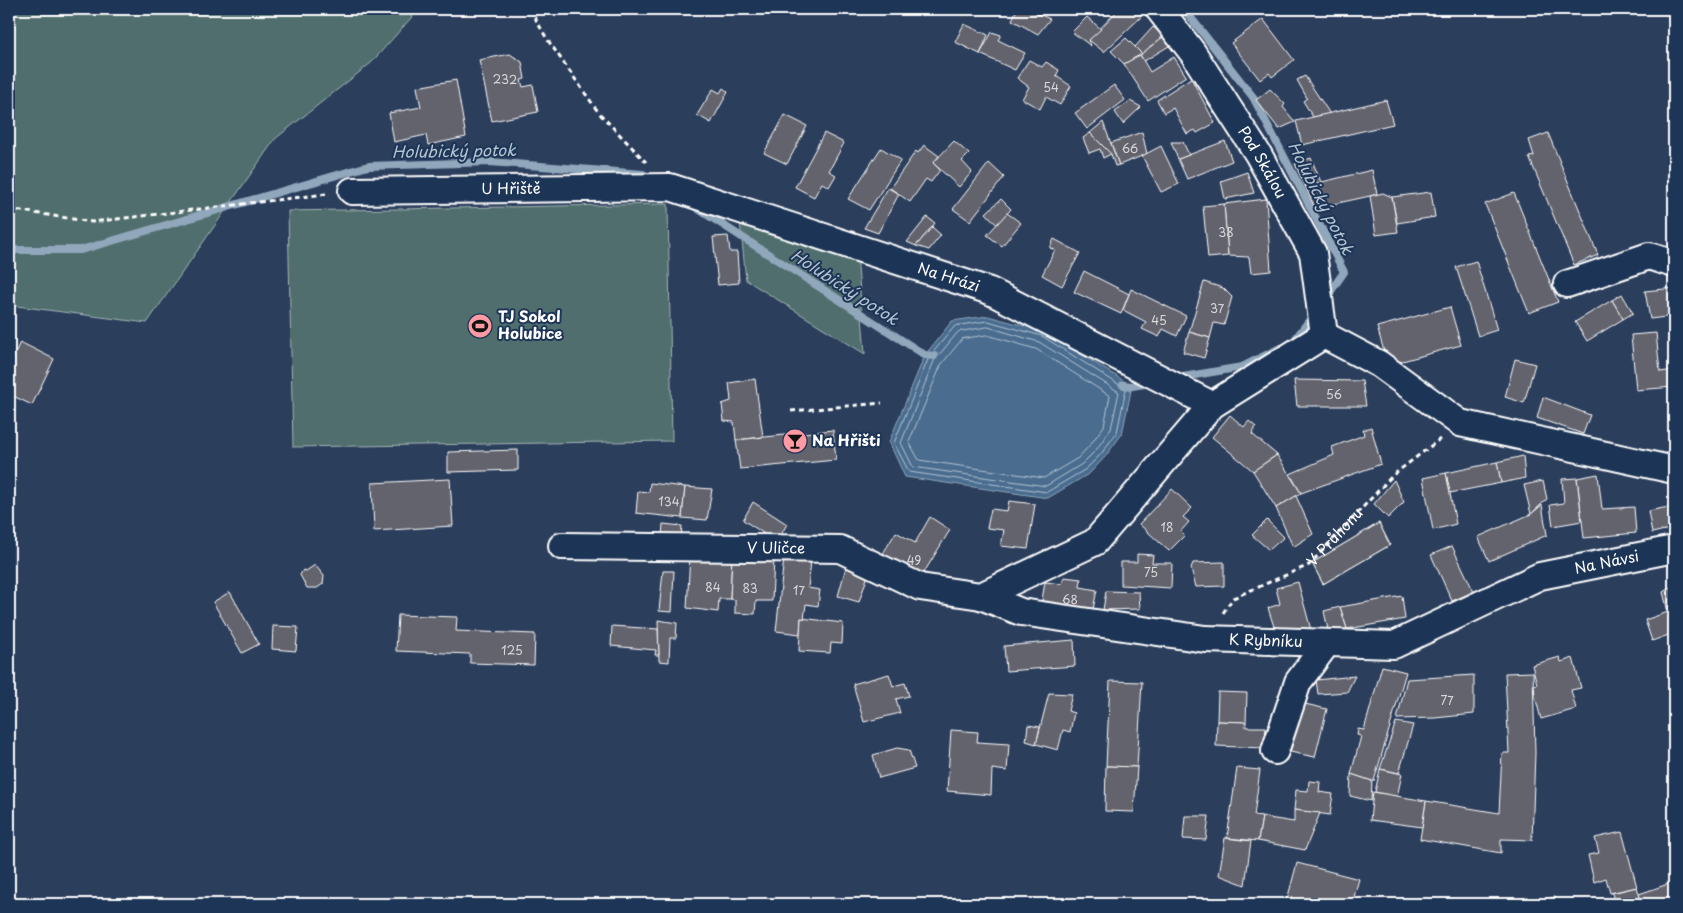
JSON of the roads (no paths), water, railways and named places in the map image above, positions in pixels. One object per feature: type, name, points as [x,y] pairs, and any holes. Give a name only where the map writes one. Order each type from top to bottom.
[{"type":"street","name":"Pod Skálou","points":[[1158,9],[1193,53],[1252,145],[1313,253],[1324,335]]},
{"type":"street","name":"U Hřiště","points":[[352,192],[670,188]]},
{"type":"street","name":"Na Hrázi","points":[[670,188],[990,290],[1212,405]]},
{"type":"street","points":[[1567,284],[1649,256],[1674,264]]},
{"type":"street","points":[[981,596],[1095,542],[1212,405],[1324,335],[1380,364],[1460,423],[1674,470]]},
{"type":"street","name":"V Uličce","points":[[562,546],[840,549],[920,587],[981,596]]},
{"type":"street","name":"Na Návsi","points":[[1540,576],[1674,549]]},
{"type":"street","name":"K Rybníku","points":[[981,596],[1021,612],[1205,639],[1394,645],[1540,576]]},
{"type":"street","points":[[1274,751],[1298,682],[1328,643]]},
{"type":"water","points":[[988,316],[1043,331],[1132,386],[1122,434],[1105,457],[1090,473],[1048,498],[905,477],[889,442],[925,355],[952,321]]},
{"type":"waterway","name":"Holubický potok","points":[[1184,9],[1253,97],[1344,272],[1326,298]]},
{"type":"waterway","name":"Holubický potok","points":[[9,250],[81,250],[368,166],[490,162],[643,174],[651,179]]},
{"type":"waterway","name":"Holubický potok","points":[[692,205],[925,355],[934,356]]},
{"type":"waterway","name":"Holubický potok","points":[[1293,342],[1315,313]]},
{"type":"waterway","name":"Holubický potok","points":[[1177,378],[1242,367],[1280,348]]},
{"type":"waterway","name":"Holubický potok","points":[[1123,385],[1132,386],[1151,383]]},
{"type":"place","name":"TJ Sokol Holubice","points":[[480,326]]},
{"type":"place","name":"Na Hřišti","points":[[795,441]]}]
